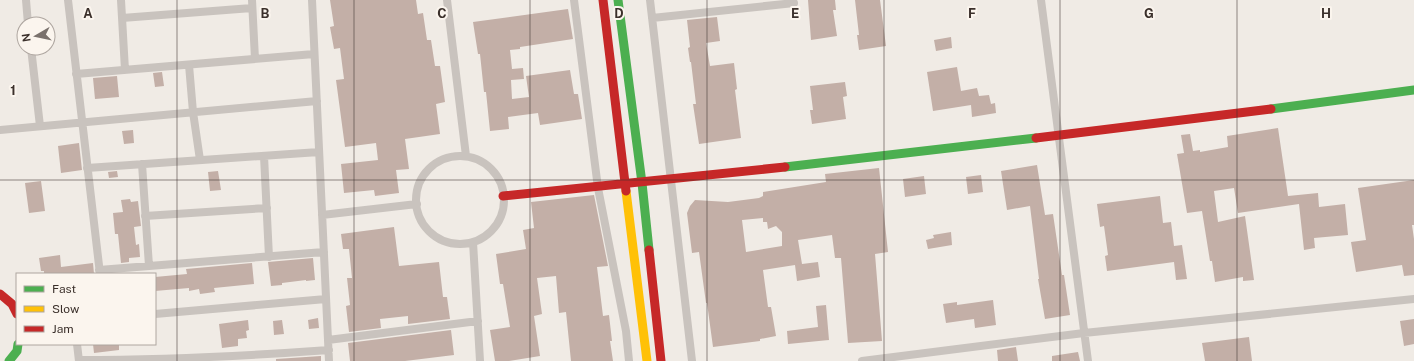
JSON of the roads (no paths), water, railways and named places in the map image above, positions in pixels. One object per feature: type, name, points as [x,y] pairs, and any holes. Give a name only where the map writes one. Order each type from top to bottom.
[{"type":"street","points":[[26,0],[27,16]]},
{"type":"street","points":[[68,0],[100,272],[149,266],[324,252]]},
{"type":"street","points":[[121,0],[125,70]]},
{"type":"street","points":[[312,0],[329,361]]},
{"type":"street","points":[[447,0],[466,156]]},
{"type":"street","points":[[574,0],[598,188],[626,331],[629,361]]},
{"type":"street","points":[[603,0],[647,361]]},
{"type":"street","points":[[618,0],[642,183],[661,361]]},
{"type":"street","points":[[650,0],[692,361]]},
{"type":"street","points":[[1041,0],[1088,361]]},
{"type":"street","points":[[652,18],[794,3]]},
{"type":"street","points":[[122,18],[252,4],[255,59]]},
{"type":"street","points":[[76,74],[314,54]]},
{"type":"street","points":[[32,56],[40,126]]},
{"type":"street","points":[[189,64],[193,112],[200,160]]},
{"type":"street","points":[[503,196],[626,185],[1059,136],[1414,90]]},
{"type":"street","points":[[0,130],[316,101]]},
{"type":"street","points":[[87,168],[319,152]]},
{"type":"street","points":[[264,156],[269,257]]},
{"type":"street","points":[[466,156],[481,160],[494,171],[503,187],[504,208],[500,220],[488,234],[473,242],[455,244],[440,239],[426,228],[418,213],[416,197],[421,179],[432,166],[447,157],[466,156]]},
{"type":"street","points":[[142,164],[149,266]]},
{"type":"street","points":[[322,215],[417,204]]},
{"type":"street","points":[[145,216],[267,208]]},
{"type":"street","points":[[473,242],[480,361]]},
{"type":"street","points":[[0,294],[12,304],[16,312]]},
{"type":"street","points":[[156,314],[326,299]]},
{"type":"street","points":[[862,361],[1084,333],[1414,299]]},
{"type":"street","points":[[328,340],[478,321]]},
{"type":"street","points":[[9,361],[17,351],[18,345]]},
{"type":"street","points":[[77,345],[79,361],[267,358],[329,350]]}]
